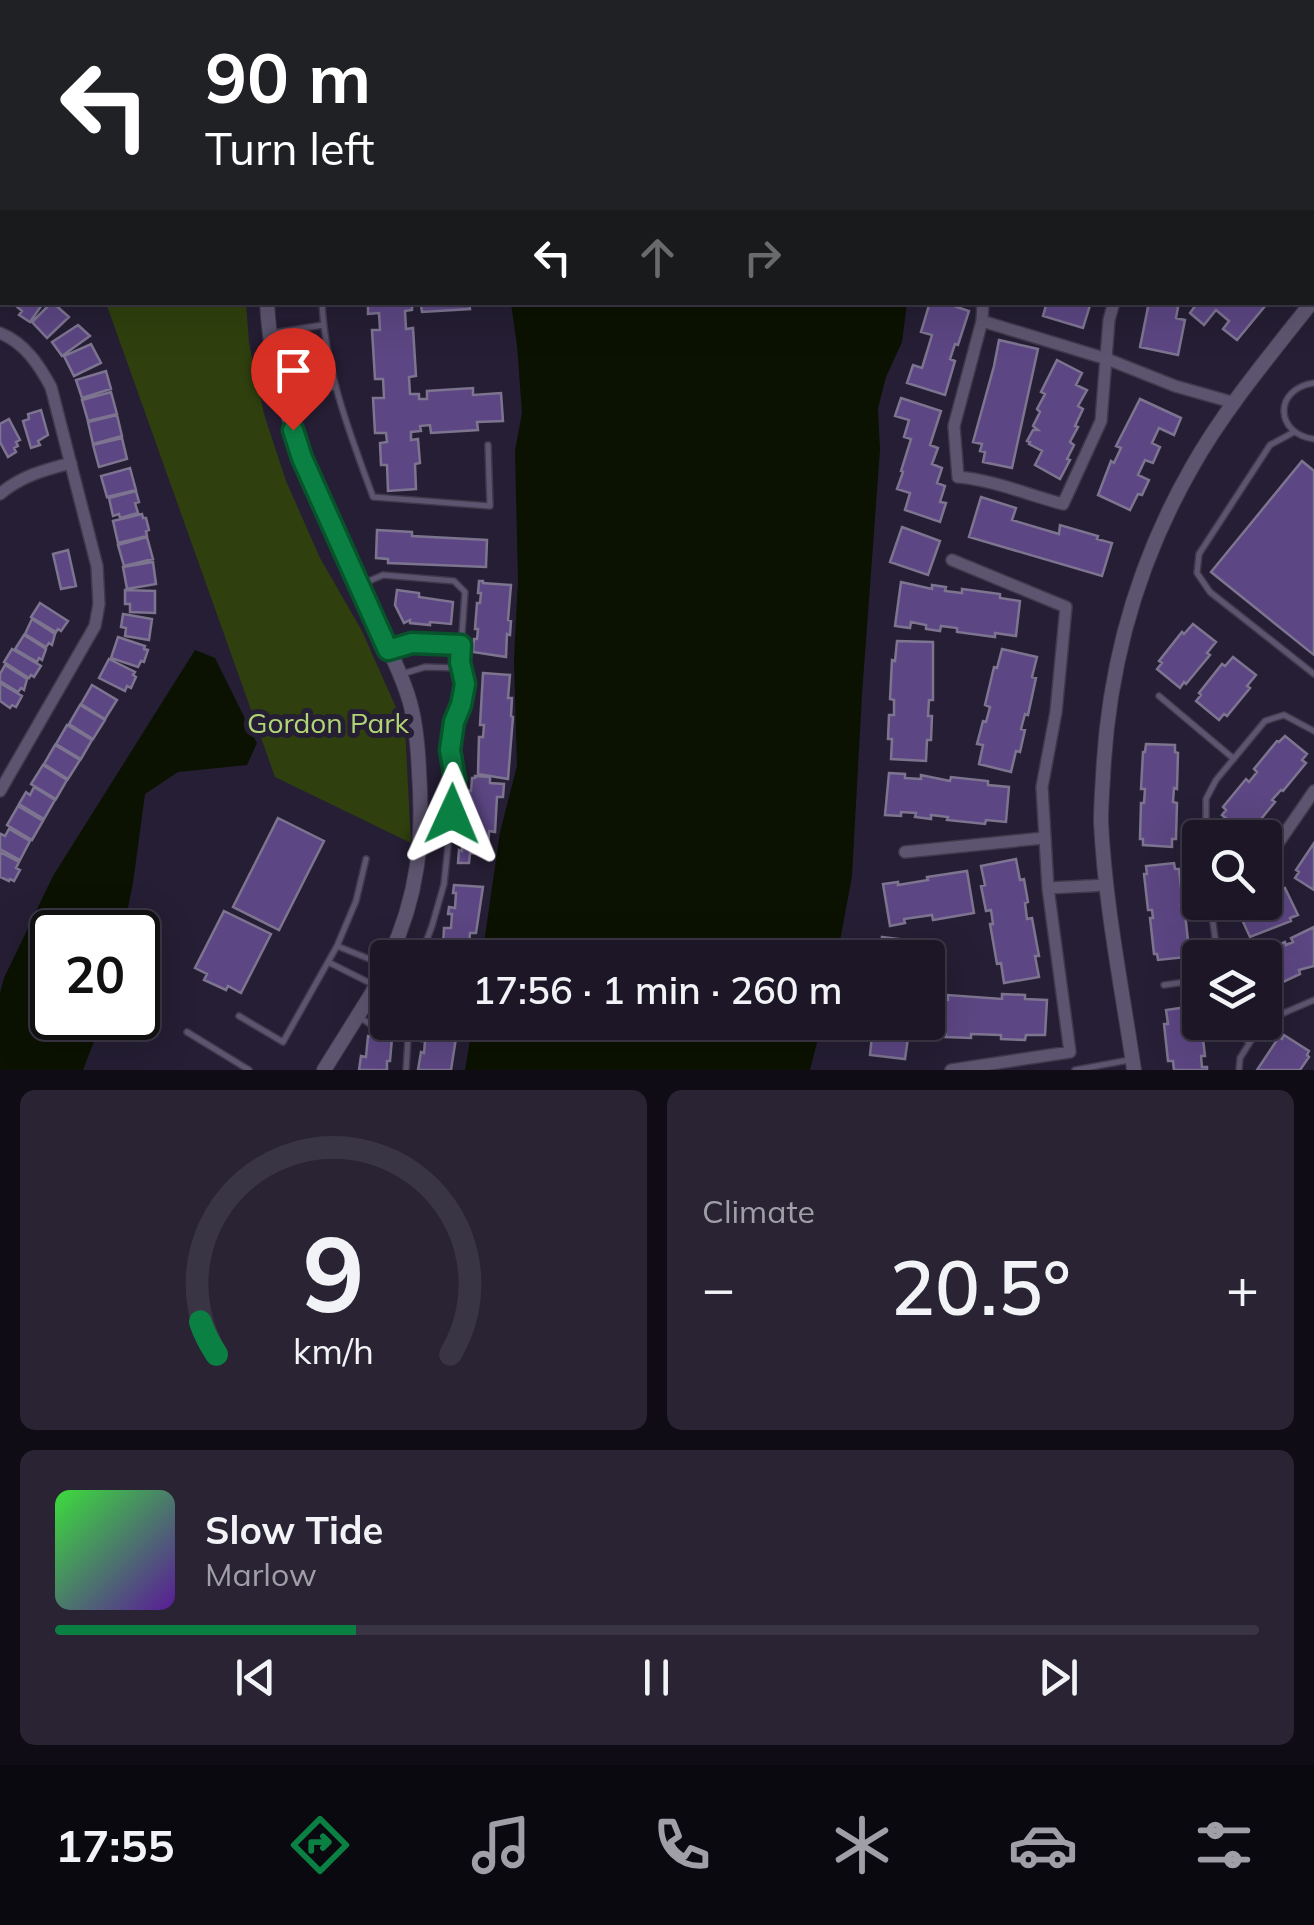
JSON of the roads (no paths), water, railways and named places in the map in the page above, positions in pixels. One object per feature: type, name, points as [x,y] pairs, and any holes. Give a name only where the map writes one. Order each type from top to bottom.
[{"type":"street","points":[[267,305],[279,386],[302,458],[408,697],[417,740],[422,815],[418,874],[397,940]]},
{"type":"street","points":[[983,305],[954,426],[958,477],[979,479],[1063,504],[1101,421],[1113,305]]},
{"type":"street","points":[[1133,1065],[1101,820],[1113,673],[1132,600],[1192,467],[1235,403],[1311,305]]},
{"type":"street","points":[[982,321],[1235,403]]},
{"type":"street","points":[[0,334],[20,344],[51,386],[97,566],[99,604],[96,626],[0,791]]},
{"type":"street","points":[[0,494],[32,474],[70,463]]},
{"type":"street","points":[[952,560],[1066,607],[1056,712],[1042,786],[1048,888],[1070,1052],[953,1070]]},
{"type":"street","points":[[1282,838],[1314,791]]},
{"type":"street","points":[[905,852],[1044,838]]},
{"type":"street","points":[[1048,888],[1107,885]]},
{"type":"street","points":[[324,1070],[370,996]]},
{"type":"lane","points":[[322,305],[336,386],[373,497],[490,506],[488,445]]},
{"type":"lane","points":[[271,333],[323,325]]},
{"type":"lane","points":[[1314,383],[1294,389],[1286,397],[1285,414],[1294,432],[1314,439]]},
{"type":"lane","points":[[284,402],[336,386]]},
{"type":"lane","points":[[1294,432],[1270,445],[1199,554],[1198,573],[1210,592],[1314,674]]},
{"type":"lane","points":[[359,585],[383,576],[454,581],[464,592],[461,645],[465,684],[450,750],[455,779],[444,884],[427,940]]},
{"type":"lane","points":[[388,650],[412,643],[461,645]]},
{"type":"lane","points":[[399,675],[426,667],[462,668]]},
{"type":"lane","points":[[1159,696],[1234,759]]},
{"type":"lane","points":[[1206,820],[1206,800],[1216,780],[1265,721],[1284,715],[1314,731]]},
{"type":"lane","points":[[239,1016],[283,1042],[337,946],[356,901],[366,859]]},
{"type":"lane","points":[[337,946],[370,956]]},
{"type":"lane","points":[[328,962],[370,983]]},
{"type":"lane","points":[[1164,986],[1182,983]]},
{"type":"lane","points":[[1282,1014],[1314,1000]]},
{"type":"lane","points":[[358,1016],[370,1024]]},
{"type":"lane","points":[[187,1032],[249,1070]]},
{"type":"lane","points":[[406,1070],[408,1040]]},
{"type":"lane","points":[[1239,1070],[1240,1058],[1251,1040]]},
{"type":"lane","points":[[1075,1070],[1133,1065]]},
{"type":"park label","name":"Gordon Park","points":[[328,722]]}]
